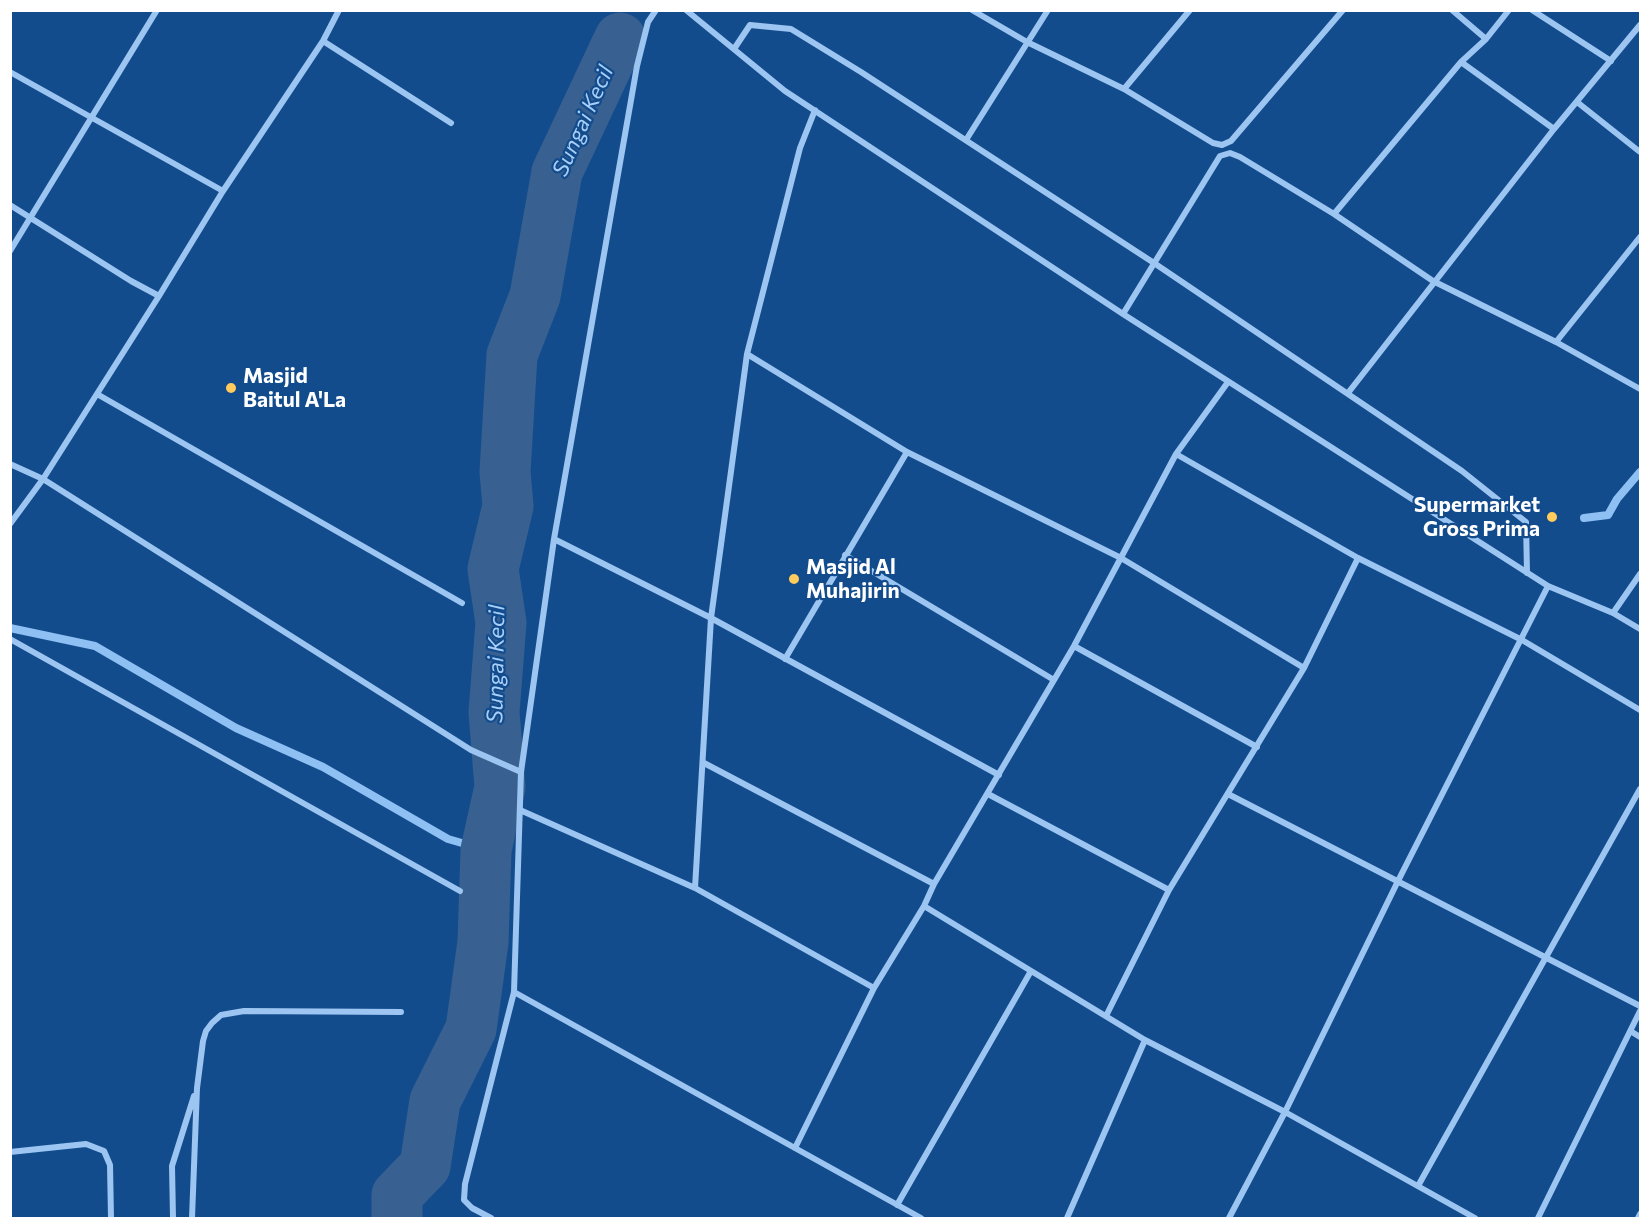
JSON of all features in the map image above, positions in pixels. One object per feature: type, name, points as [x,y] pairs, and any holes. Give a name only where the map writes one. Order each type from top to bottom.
[{"type":"street","points":[[10,251],[157,10]]},
{"type":"street","points":[[490,1218],[472,1208],[464,1200],[465,1184],[514,992],[521,772],[554,539],[637,66],[648,22],[656,10]]},
{"type":"street","points":[[686,10],[785,91],[1123,314],[1548,586],[1613,613],[1641,629]]},
{"type":"street","points":[[972,10],[1027,42],[1124,89],[1213,143],[1222,145],[1227,144],[1343,10]]},
{"type":"street","points":[[966,140],[1047,10]]},
{"type":"street","points":[[1124,89],[1190,10]]},
{"type":"street","points":[[1452,10],[1486,39]]},
{"type":"street","points":[[1334,214],[1461,62],[1486,39],[1509,10]]},
{"type":"street","points":[[1532,10],[1611,61]]},
{"type":"street","points":[[10,524],[43,479],[223,191],[323,41],[337,11]]},
{"type":"street","points":[[734,50],[750,25],[791,28],[1154,262],[1462,471],[1526,522],[1527,573]]},
{"type":"street","points":[[1348,393],[1433,281],[1554,129],[1641,25]]},
{"type":"street","points":[[323,41],[451,123]]},
{"type":"street","points":[[1461,62],[1554,129]]},
{"type":"street","points":[[10,72],[223,191]]},
{"type":"street","points":[[1577,102],[1641,152]]},
{"type":"street","points":[[695,888],[711,618],[747,354],[800,148],[815,110]]},
{"type":"street","points":[[1123,314],[1220,156],[1225,154],[1240,156],[1334,214],[1433,281],[1556,342],[1641,389]]},
{"type":"street","points":[[10,206],[159,296]]},
{"type":"street","points":[[1556,342],[1641,237]]},
{"type":"street","points":[[747,354],[907,452],[1121,558],[1304,668]]},
{"type":"street","points":[[795,1148],[874,988],[1074,646],[1176,454],[1228,382]]},
{"type":"street","points":[[97,394],[462,603]]},
{"type":"street","points":[[785,659],[907,452]]},
{"type":"street","points":[[1176,454],[1358,558],[1521,640],[1641,710]]},
{"type":"street","points":[[10,464],[43,479],[471,750],[521,772]]},
{"type":"street","points":[[554,539],[711,618],[999,776]]},
{"type":"street","points":[[845,555],[1054,680]]},
{"type":"street","points":[[1106,1016],[1169,890],[1304,668],[1358,558]]},
{"type":"street","points":[[1613,613],[1641,574]]},
{"type":"street","points":[[1229,1218],[1285,1112],[1398,881],[1548,586]]},
{"type":"street","points":[[10,639],[460,891]]},
{"type":"street","points":[[1074,646],[1257,747]]},
{"type":"street","points":[[704,763],[934,884]]},
{"type":"street","points":[[1418,1186],[1641,789]]},
{"type":"street","points":[[988,794],[1169,890]]},
{"type":"street","points":[[1228,794],[1641,1006]]},
{"type":"street","points":[[520,810],[695,888],[874,988]]},
{"type":"street","points":[[924,906],[1145,1040],[1285,1112],[1475,1218]]},
{"type":"street","points":[[897,1205],[1031,971]]},
{"type":"street","points":[[514,992],[921,1218]]},
{"type":"street","points":[[192,1218],[197,1088],[206,1031],[221,1015],[244,1011],[401,1012]]},
{"type":"street","points":[[1538,1218],[1641,1011]]},
{"type":"street","points":[[1632,1032],[1641,1037]]},
{"type":"street","points":[[1067,1218],[1145,1040]]},
{"type":"street","points":[[173,1218],[172,1166],[197,1088]]},
{"type":"street","points":[[10,1152],[86,1144],[104,1152],[110,1165],[111,1218]]},
{"type":"street","points":[[1638,1218],[1641,1214]]},
{"type":"waterway","name":"Sungai Kecil","points":[[397,1218],[397,1195],[425,1166],[435,1101],[471,1029],[483,942],[486,850],[500,787],[494,712],[501,623],[493,569],[508,506],[505,472],[512,355],[535,296],[557,172],[620,38]]},
{"type":"waterway","points":[[1584,518],[1608,515],[1617,499],[1640,472]]},
{"type":"waterway","points":[[10,628],[95,646],[236,728],[323,767],[448,839],[486,850]]},
{"type":"place","name":"Masjid Baitul A'La","points":[[231,388]]},
{"type":"place","name":"Supermarket Gross Prima","points":[[1552,517]]},
{"type":"place","name":"Masjid Al Muhajirin","points":[[794,579]]}]
